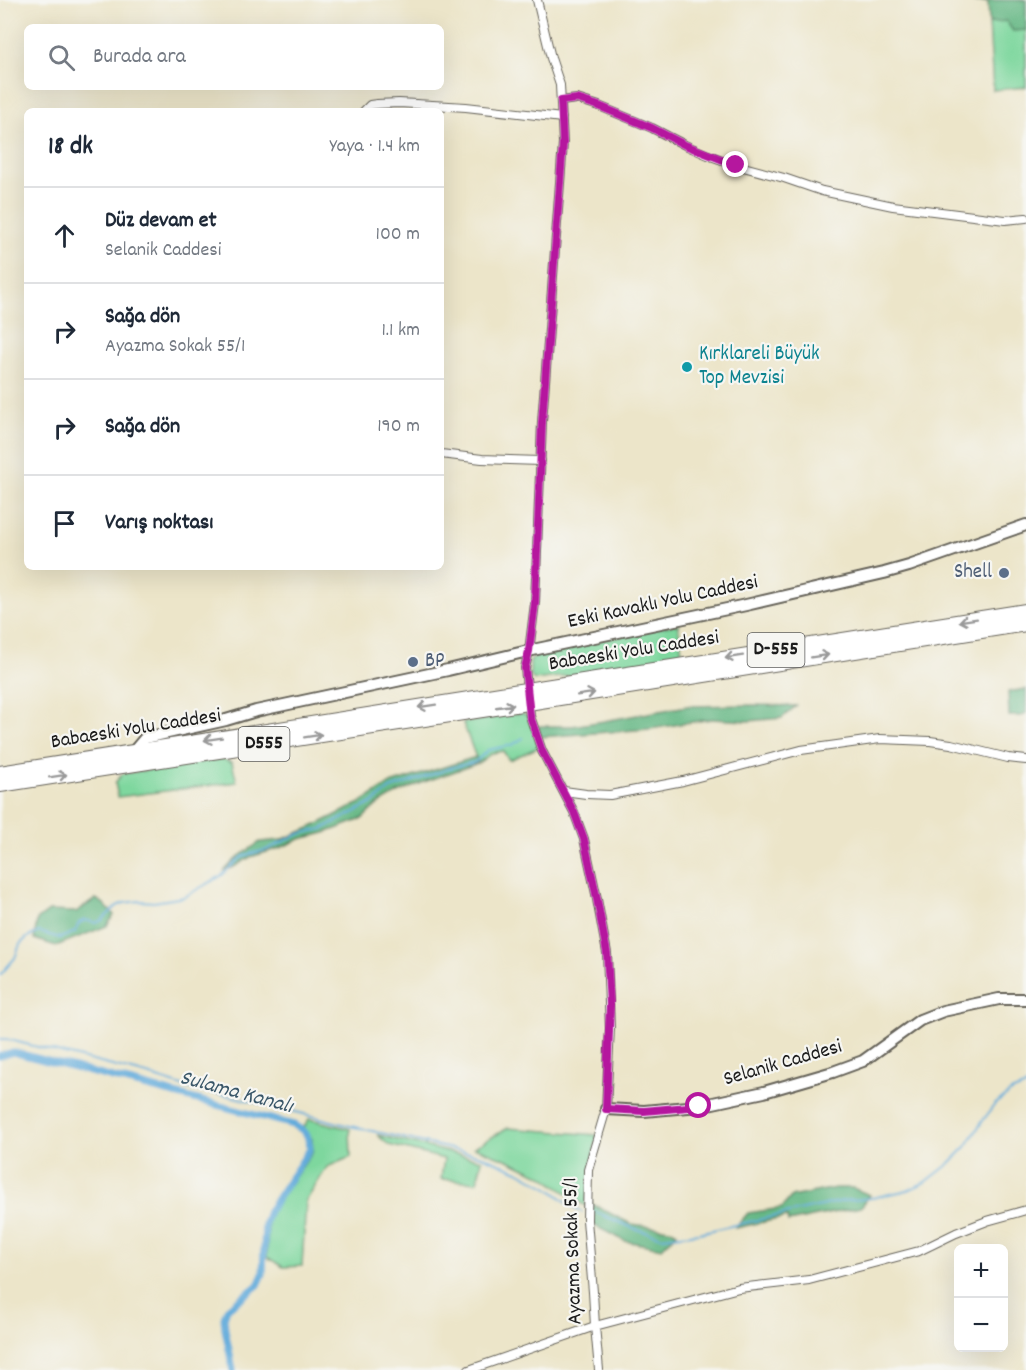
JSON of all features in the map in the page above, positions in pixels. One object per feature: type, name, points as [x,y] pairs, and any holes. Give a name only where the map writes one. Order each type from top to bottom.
[{"type":"highway","name":"Babaeski Yolu Caddesi","points":[[0,785],[1026,611]]},
{"type":"highway","name":"Babaeski Yolu Caddesi","points":[[0,773],[134,751],[527,697],[1026,624]]},
{"type":"street","name":"Ayazma Sokak 55/1","points":[[537,0],[560,85],[563,143],[550,308],[535,603],[525,668],[530,716],[542,751],[564,791],[584,839],[607,953],[610,1028],[606,1109],[588,1170],[587,1220],[599,1370]]},
{"type":"street","points":[[561,101],[577,99],[652,128],[708,155],[822,191],[893,206],[1005,220],[1026,218]]},
{"type":"street","points":[[367,108],[370,105],[399,103],[466,107],[562,118]]},
{"type":"street","points":[[444,454],[482,459],[541,461]]},
{"type":"street","name":"Eski Kavaklı Yolu Caddesi","points":[[134,751],[145,738],[256,711],[884,573],[1026,525]]},
{"type":"street","points":[[564,791],[610,795],[690,780],[801,750],[880,739],[951,744],[1026,760]]},
{"type":"street","name":"Selanik Caddesi","points":[[606,1109],[644,1111],[699,1106],[764,1092],[863,1061],[920,1020],[943,1011],[999,999],[1026,999]]},
{"type":"street","points":[[469,1370],[595,1326],[739,1288],[809,1280],[919,1251],[987,1221],[1026,1210]]},
{"type":"green space","points":[[973,0],[1026,0],[1026,30],[1013,31],[1006,21],[989,23],[988,2],[973,2]]},
{"type":"green space","points":[[1006,20],[1013,30],[1026,30],[1026,87],[993,90],[989,23]]},
{"type":"green space","points":[[678,624],[683,659],[534,680],[530,675],[530,661],[540,653]]},
{"type":"green space","points":[[1026,689],[1026,713],[1021,716],[1009,716],[1008,692]]},
{"type":"green space","points":[[687,706],[796,706],[782,718],[749,721],[711,719],[650,729],[541,737],[538,726],[572,726]]},
{"type":"green space","points":[[522,713],[528,717],[539,747],[509,760],[503,751],[492,753],[478,763],[463,723]]},
{"type":"green space","points":[[476,757],[478,763],[398,793],[376,806],[362,819],[250,857],[225,870],[238,857],[260,842],[281,840],[312,827],[360,803],[390,784]]},
{"type":"green space","points":[[223,759],[232,763],[237,782],[118,797],[115,783],[122,774]]},
{"type":"green space","points":[[96,899],[114,915],[107,926],[56,946],[34,939],[37,920],[49,911],[76,912]]},
{"type":"green space","points":[[309,1119],[350,1129],[351,1157],[327,1167],[306,1201],[302,1266],[283,1267],[267,1257],[268,1220],[273,1209],[313,1151],[312,1139],[304,1127]]},
{"type":"green space","points":[[508,1128],[597,1135],[585,1206],[542,1176],[474,1147]]},
{"type":"green space","points":[[377,1135],[482,1160],[477,1182],[441,1179],[444,1159],[389,1145]]},
{"type":"green space","points":[[835,1188],[853,1188],[870,1195],[861,1207],[788,1222],[787,1217],[735,1228],[748,1213],[782,1208],[791,1197]]},
{"type":"green space","points":[[590,1203],[631,1224],[670,1229],[677,1233],[662,1248],[625,1241],[589,1223]]},
{"type":"waterway","points":[[0,975],[15,958],[20,944],[39,932],[60,938],[75,932],[79,923],[85,920],[96,923],[102,920],[117,906],[124,903],[154,902],[184,897],[221,876],[239,859],[249,854],[266,850],[299,834],[322,829],[374,802],[390,789],[475,762],[488,750],[512,745],[523,738]]},
{"type":"waterway","points":[[0,1039],[144,1074],[192,1089],[482,1156],[518,1171],[550,1189],[582,1212]]},
{"type":"waterway","name":"Sulama Kanalı","points":[[0,1056],[13,1052],[294,1125],[306,1134],[310,1149],[269,1211],[265,1223],[263,1274],[258,1285],[227,1309],[224,1318],[233,1370]]},
{"type":"waterway","points":[[593,1211],[633,1228],[662,1237],[699,1233],[843,1201],[872,1198],[908,1190],[926,1182],[949,1164],[966,1147],[995,1104],[1011,1092],[1026,1086]]},
{"type":"place","name":"Kırklareli Büyük Top Mevzisi","points":[[687,367]]},
{"type":"place","name":"Shell","points":[[1004,573]]},
{"type":"place","name":"BP","points":[[413,662]]},
{"type":"route","points":[[699,1106],[644,1111],[606,1109],[610,1005],[607,953],[584,839],[564,791],[542,751],[530,716],[525,668],[535,603],[542,422],[563,143],[561,101],[577,99],[599,106],[708,155],[736,165]]}]
